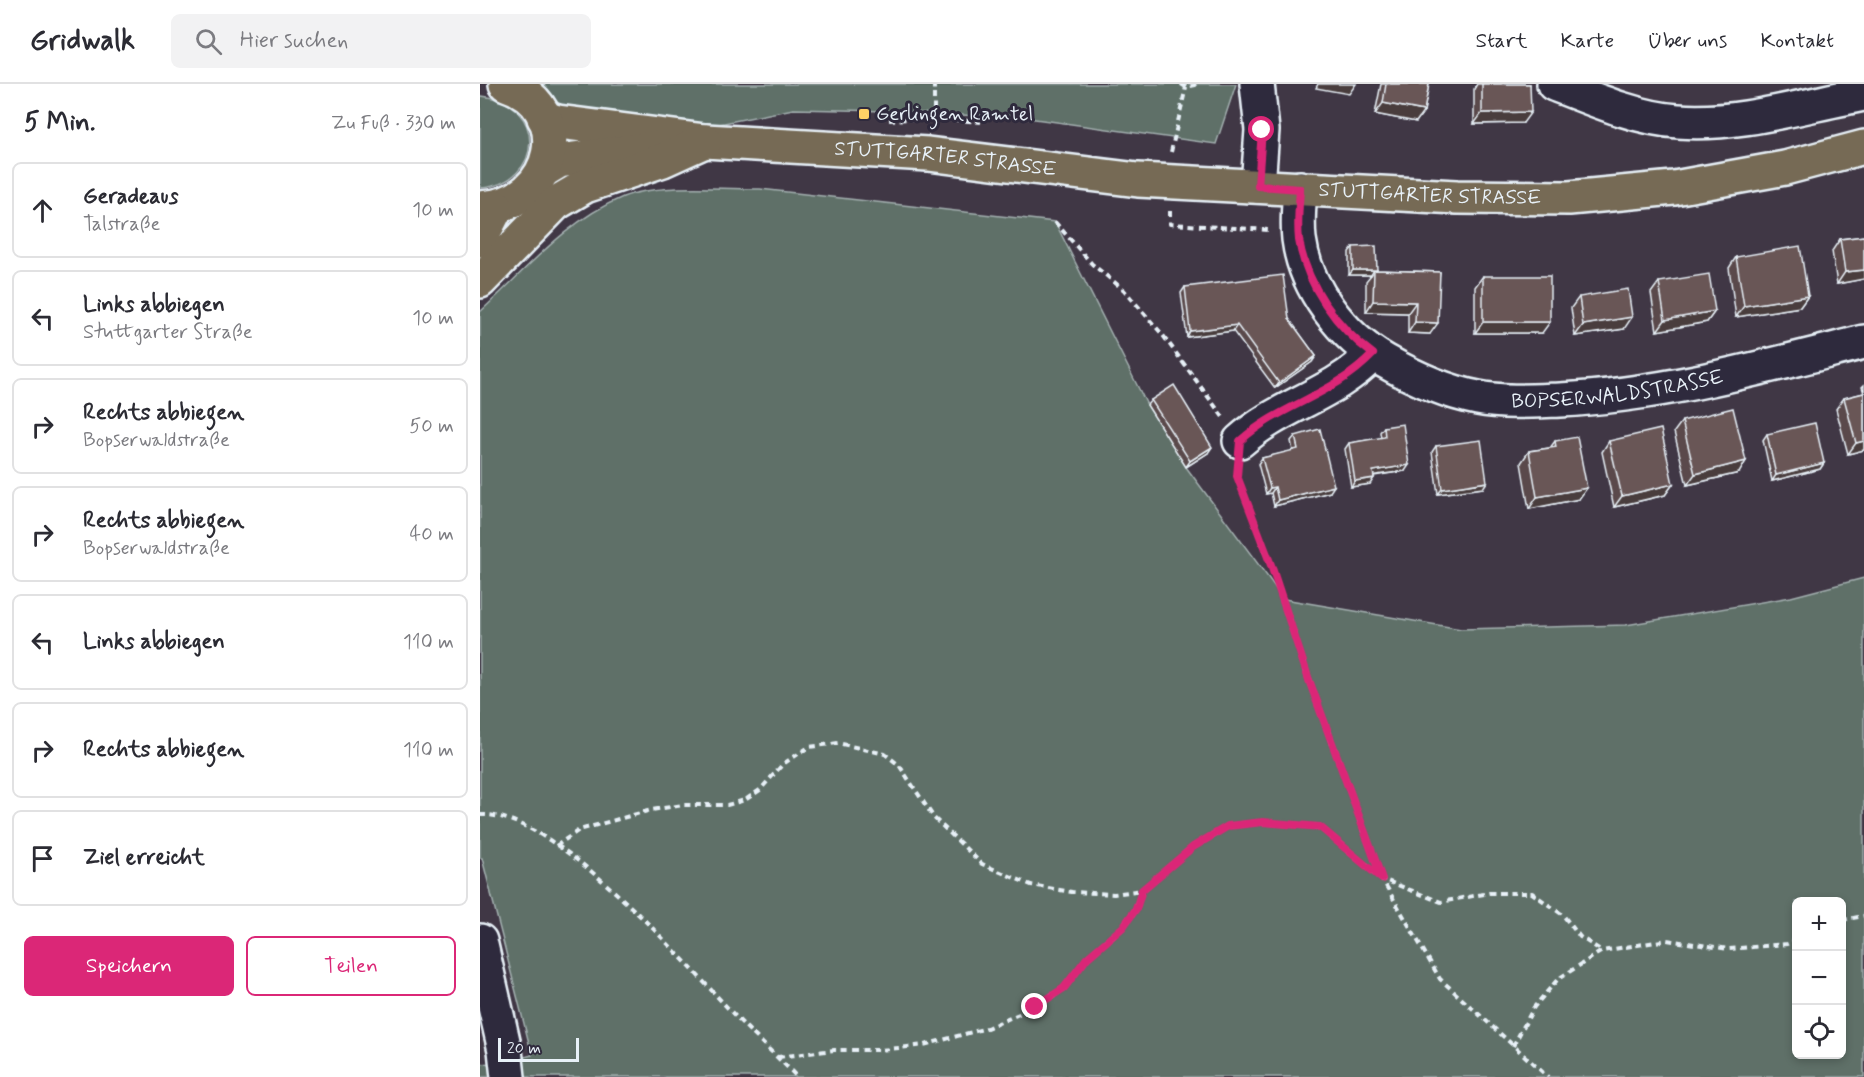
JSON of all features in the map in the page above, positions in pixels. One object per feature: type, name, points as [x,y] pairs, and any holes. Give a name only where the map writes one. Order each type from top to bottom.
[{"type":"main road","points":[[480,240],[488,207],[525,194],[544,170],[550,144],[544,118],[536,104],[524,93],[506,84]]},
{"type":"main road","name":"STUTTGARTER STRASSE","points":[[544,118],[558,122],[705,141],[871,149],[1138,180],[1502,198],[1622,194],[1785,168],[1864,147]]},
{"type":"main road","points":[[480,281],[556,203],[585,186],[663,160],[705,141]]},
{"type":"main road","name":"STUTTGARTER STRASSE","points":[[544,170],[559,161],[592,155],[705,141]]},
{"type":"street","points":[[1257,84],[1262,130],[1258,186]]},
{"type":"street","points":[[1554,84],[1645,114],[1675,121],[1696,122],[1741,117],[1864,94]]},
{"type":"street","name":"BOPSERWALDSTRASSE","points":[[1300,189],[1299,237],[1305,264],[1326,304],[1345,329],[1373,354],[1399,369],[1452,391],[1480,399],[1534,401],[1651,390],[1709,380],[1864,342]]},
{"type":"street","points":[[1240,441],[1258,424],[1343,381],[1373,354]]},
{"type":"street","points":[[480,941],[505,1050],[508,1077]]},
{"type":"path","points":[[934,84],[934,118]]},
{"type":"path","points":[[1181,84],[1186,87],[1200,84]]},
{"type":"path","points":[[1171,152],[1186,87]]},
{"type":"path","points":[[885,120],[934,118],[981,122]]},
{"type":"path","points":[[1170,210],[1170,224],[1268,229],[1277,237],[1299,237]]},
{"type":"path","points":[[1056,222],[1092,264],[1124,290],[1162,334],[1193,373],[1240,441],[1237,476],[1271,565],[1309,680],[1382,879],[1440,979],[1548,1077]]},
{"type":"path","points":[[556,846],[579,830],[651,810],[682,805],[727,805],[745,800],[760,790],[783,764],[809,747],[838,742],[885,754],[899,765],[934,818],[982,864],[1031,885],[1072,892],[1114,894],[1142,890],[1193,847],[1228,826],[1263,822],[1320,827],[1382,879],[1441,902],[1489,893],[1532,893],[1563,915],[1580,937],[1602,951]]},
{"type":"path","points":[[480,815],[489,814],[533,829],[636,911],[797,1077]]},
{"type":"path","points":[[778,1057],[834,1050],[881,1050],[924,1045],[987,1028],[1035,1007],[1064,988],[1087,958],[1123,927],[1136,909],[1142,890]]},
{"type":"path","points":[[1846,919],[1864,915]]},
{"type":"path","points":[[1513,1046],[1534,1007],[1558,979],[1602,951],[1667,940],[1729,949],[1787,945],[1792,942]]},
{"type":"green space","points":[[537,84],[1236,84],[1216,144],[1035,119],[888,111],[793,109],[719,124],[592,115],[564,108],[548,98]]},
{"type":"green space","points":[[480,97],[503,102],[518,113],[527,127],[530,143],[526,159],[517,172],[501,183],[480,188]]},
{"type":"green space","points":[[760,189],[1055,222],[1147,405],[1186,467],[1284,599],[1461,629],[1626,625],[1791,597],[1864,578],[1864,1077],[480,1077],[480,1064],[506,1062],[532,1055],[482,858],[480,858],[480,312],[564,233],[602,207],[623,197],[653,190]]},
{"type":"building","points":[[1386,84],[1429,84],[1424,111],[1383,103]]},
{"type":"building","points":[[1482,84],[1530,84],[1531,112],[1482,113]]},
{"type":"building","points":[[1864,236],[1864,270],[1845,272],[1840,239]]},
{"type":"building","points":[[1376,246],[1377,270],[1353,270],[1353,247]]},
{"type":"building","points":[[1800,246],[1808,296],[1744,306],[1736,257]]},
{"type":"building","points":[[1374,270],[1440,272],[1438,323],[1415,322],[1416,302],[1373,301]]},
{"type":"building","points":[[1709,274],[1715,311],[1665,320],[1659,282]]},
{"type":"building","points":[[1283,275],[1289,319],[1316,356],[1279,383],[1237,325],[1190,331],[1185,287]]},
{"type":"building","points":[[1483,276],[1550,276],[1550,322],[1483,322]]},
{"type":"building","points":[[1628,289],[1632,317],[1583,325],[1579,297]]},
{"type":"building","points":[[1174,385],[1212,447],[1190,461],[1151,400]]},
{"type":"building","points":[[1864,393],[1864,441],[1856,443],[1844,398]]},
{"type":"building","points":[[1733,408],[1746,461],[1695,474],[1682,421]]},
{"type":"building","points":[[1815,423],[1824,463],[1776,475],[1767,434]]},
{"type":"building","points":[[1403,424],[1409,465],[1373,471],[1374,478],[1355,481],[1349,443],[1385,437],[1384,427]]},
{"type":"building","points":[[1320,429],[1334,486],[1278,500],[1275,487],[1270,488],[1262,458],[1298,449],[1295,436]]},
{"type":"building","points":[[1661,429],[1673,484],[1622,496],[1609,441]]},
{"type":"building","points":[[1577,437],[1587,488],[1537,497],[1529,451],[1556,447],[1555,441]]},
{"type":"building","points":[[1481,440],[1487,482],[1442,489],[1436,446]]},
{"type":"place","name":"Gerlingen Ramtel","points":[[864,114]]},
{"type":"route","points":[[1035,1007],[1064,988],[1087,958],[1123,927],[1136,909],[1142,890],[1193,847],[1228,826],[1263,822],[1320,827],[1382,879],[1309,680],[1271,565],[1237,476],[1240,441],[1258,424],[1343,381],[1373,354],[1359,344],[1326,304],[1305,264],[1299,237],[1300,189],[1258,186],[1262,130]]}]
